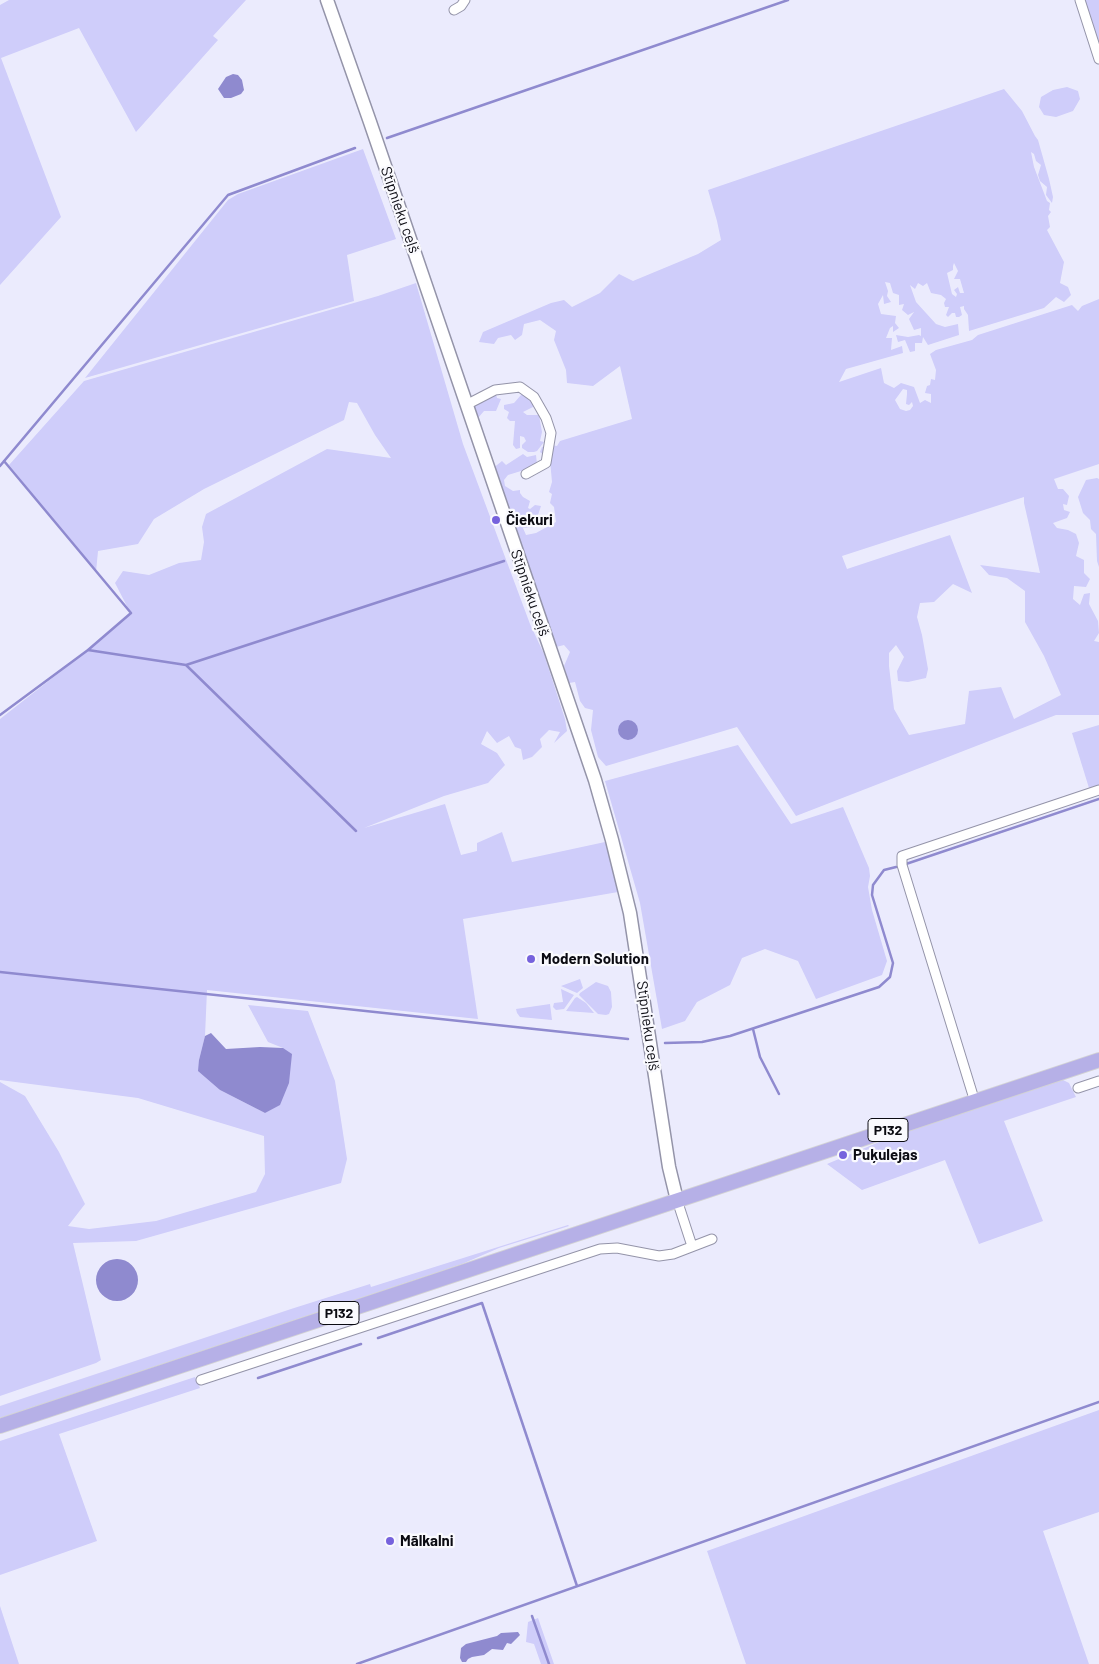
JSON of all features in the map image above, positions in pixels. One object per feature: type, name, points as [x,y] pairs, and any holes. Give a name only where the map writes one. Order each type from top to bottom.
[{"type":"main road","name":"Stīpnieku ceļš","points":[[326,0],[370,122],[595,780],[620,867],[636,947],[669,1167],[677,1200]]},
{"type":"main road","name":"P132","points":[[0,1426],[1099,1060]]},
{"type":"street","points":[[454,10],[461,6],[465,0]]},
{"type":"street","points":[[1080,0],[1099,59]]},
{"type":"street","points":[[466,405],[495,390],[520,387],[534,397],[546,418],[551,433],[546,463],[526,474]]},
{"type":"street","points":[[975,1102],[902,866],[902,856],[1099,790]]},
{"type":"street","points":[[1078,1088],[1099,1081]]},
{"type":"street","points":[[677,1200],[692,1246]]},
{"type":"street","points":[[201,1380],[600,1249],[617,1248],[659,1256],[673,1254],[712,1239]]},
{"type":"shaded area","points":[[9,0],[246,0],[213,36],[218,40],[136,132],[79,28],[1,58],[61,217],[0,285],[0,5]]},
{"type":"shaded area","points":[[1085,0],[1099,0],[1099,42]]},
{"type":"shaded area","points":[[233,74],[238,75],[242,80],[244,90],[241,94],[231,98],[224,98],[218,89],[226,77]]},
{"type":"shaded area","points":[[1067,87],[1078,91],[1080,99],[1073,111],[1056,117],[1044,115],[1039,107],[1041,97],[1053,90]]},
{"type":"shaded area","points":[[1004,89],[1022,111],[1038,140],[1049,179],[1053,197],[1052,203],[1046,195],[1047,187],[1040,181],[1038,175],[1041,165],[1036,161],[1034,154],[1031,152],[1034,167],[1047,201],[1050,203],[1049,210],[1051,212],[1048,216],[1050,227],[1047,230],[1064,262],[1060,283],[1068,287],[1071,295],[1064,302],[1056,297],[1044,308],[969,331],[968,315],[964,306],[960,307],[962,315],[956,317],[955,313],[952,313],[948,317],[946,315],[949,307],[945,307],[944,303],[946,299],[941,295],[931,293],[927,283],[923,286],[918,283],[915,289],[910,285],[916,302],[936,324],[945,327],[958,324],[959,335],[928,345],[923,337],[922,343],[915,343],[915,351],[910,352],[905,340],[898,342],[896,335],[908,337],[921,336],[921,328],[914,330],[909,319],[914,312],[908,315],[902,310],[904,304],[899,305],[899,295],[893,293],[890,283],[885,282],[888,291],[887,296],[891,302],[884,304],[883,295],[878,304],[881,314],[896,316],[895,323],[899,328],[893,332],[893,326],[890,328],[886,338],[892,338],[891,350],[902,346],[903,353],[846,369],[839,382],[881,368],[884,383],[894,388],[901,383],[914,387],[920,403],[925,400],[931,403],[931,394],[925,393],[931,379],[935,380],[936,370],[930,354],[936,350],[972,340],[978,335],[1072,305],[1078,311],[1082,306],[1099,299],[1099,464],[1054,479],[1058,489],[1063,489],[1069,496],[1067,505],[1063,504],[1064,510],[1070,512],[1067,518],[1053,523],[1057,528],[1076,534],[1079,543],[1076,556],[1084,560],[1084,573],[1090,579],[1086,587],[1074,586],[1073,599],[1080,605],[1084,594],[1090,593],[1089,604],[1098,621],[1099,633],[1094,641],[1099,642],[1099,715],[1056,715],[796,816],[737,727],[606,766],[598,757],[591,730],[593,710],[585,708],[580,701],[575,682],[569,683],[564,666],[570,652],[564,645],[556,647],[492,469],[502,461],[506,465],[523,454],[527,457],[536,455],[537,464],[534,467],[508,475],[504,480],[505,486],[513,491],[520,490],[523,497],[530,501],[528,508],[530,509],[535,505],[541,506],[534,527],[523,528],[526,535],[536,533],[556,522],[554,507],[550,503],[552,494],[549,492],[552,482],[550,460],[540,452],[542,447],[557,446],[560,441],[632,419],[620,366],[593,386],[567,383],[566,370],[554,340],[556,331],[540,320],[524,324],[522,335],[515,340],[511,335],[498,338],[494,344],[479,342],[483,332],[551,303],[564,300],[572,307],[600,293],[619,274],[633,281],[698,254],[721,240],[708,190]],"holes":[[[954,263],[958,271],[954,279],[960,279],[964,293],[960,293],[958,287],[954,290],[957,294],[956,297],[952,294],[947,273],[953,270]],[[903,389],[907,390],[906,404],[909,405],[912,402],[913,406],[910,410],[906,411],[900,409],[895,400]],[[1024,497],[1040,573],[980,565],[989,575],[1007,578],[1025,591],[1025,622],[1044,656],[1061,695],[1014,719],[1001,687],[969,691],[965,724],[909,735],[894,709],[889,653],[896,645],[904,657],[897,671],[898,681],[908,682],[926,678],[928,669],[917,617],[920,603],[934,602],[953,584],[972,593],[950,535],[847,569],[842,556]]]},
{"type":"shaded area","points":[[363,149],[396,239],[347,255],[354,301],[85,378],[228,200],[238,194]]},
{"type":"shaded area","points":[[416,283],[463,444],[530,624],[544,654],[565,719],[567,731],[554,743],[560,732],[549,730],[540,739],[542,747],[532,757],[523,760],[521,749],[515,747],[509,736],[497,743],[487,731],[481,744],[497,753],[505,765],[488,783],[444,796],[364,828],[445,804],[461,855],[477,851],[477,843],[502,832],[512,862],[605,842],[614,869],[618,892],[463,919],[478,1019],[207,990],[205,1036],[199,1060],[220,1090],[265,1113],[283,1048],[268,1042],[248,1005],[308,1011],[335,1081],[347,1159],[341,1183],[136,1241],[73,1243],[101,1360],[0,1396],[0,1082],[25,1096],[59,1152],[85,1204],[68,1226],[89,1229],[156,1221],[256,1192],[265,1174],[264,1136],[138,1098],[0,1080],[0,719],[131,614],[115,583],[123,571],[149,575],[179,563],[201,560],[204,542],[202,527],[206,514],[327,449],[391,458],[375,435],[357,403],[349,402],[344,420],[204,489],[154,519],[138,544],[98,551],[96,572],[9,465],[84,381],[378,296]]},
{"type":"shaded area","points":[[496,394],[497,398],[501,399],[496,411],[484,411],[478,418],[473,406]]},
{"type":"shaded area","points":[[521,395],[527,395],[534,401],[533,407],[523,412],[527,415],[539,415],[542,432],[540,441],[544,442],[534,452],[528,452],[522,448],[526,441],[524,437],[520,436],[520,448],[516,449],[513,445],[515,421],[510,421],[507,418],[509,412],[504,409],[504,405],[514,403]]},
{"type":"shaded area","points":[[1099,479],[1099,567],[1096,534],[1091,529],[1090,520],[1083,513],[1078,497],[1086,480]]},
{"type":"shaded area","points":[[628,720],[635,723],[638,730],[635,737],[628,740],[621,737],[618,730],[621,723]]},
{"type":"shaded area","points":[[1099,725],[1099,785],[1089,788],[1072,733]]},
{"type":"shaded area","points":[[738,745],[791,824],[843,807],[869,868],[868,887],[872,910],[887,961],[882,975],[816,999],[798,961],[765,949],[742,958],[730,985],[697,1002],[685,1021],[662,1029],[640,903],[605,781]]},
{"type":"shaded area","points":[[580,979],[583,988],[577,993],[561,986]]},
{"type":"shaded area","points":[[596,982],[608,986],[611,992],[612,1007],[609,1014],[598,1014],[579,995]]},
{"type":"shaded area","points":[[561,989],[574,995],[564,1009],[556,1010],[553,1007],[554,1003],[563,1002]]},
{"type":"shaded area","points":[[577,997],[586,1003],[594,1013],[566,1011]]},
{"type":"shaded area","points":[[550,1004],[552,1020],[520,1017],[516,1009]]},
{"type":"shaded area","points":[[211,1033],[226,1049],[283,1048],[292,1054],[289,1083],[280,1105],[265,1113],[220,1090],[198,1071],[205,1036]]},
{"type":"shaded area","points":[[1061,1079],[1069,1083],[1076,1097],[1004,1121],[1043,1221],[979,1244],[945,1160],[862,1190],[827,1164],[891,1137]]},
{"type":"shaded area","points":[[568,1225],[499,1248],[462,1264],[0,1418],[0,1406],[291,1309],[370,1284],[371,1287]]},
{"type":"shaded area","points":[[121,1259],[129,1262],[135,1268],[138,1280],[135,1292],[129,1298],[113,1301],[105,1298],[99,1292],[96,1276],[99,1268],[105,1262]]},
{"type":"shaded area","points":[[195,1377],[200,1388],[59,1434],[97,1541],[0,1575],[0,1441]]},
{"type":"shaded area","points":[[1099,1410],[1099,1512],[1043,1531],[1089,1664],[746,1664],[707,1551]]},
{"type":"shaded area","points":[[0,1606],[19,1664],[0,1664]]},
{"type":"shaded area","points":[[538,1618],[554,1664],[541,1664],[534,1644],[526,1642],[528,1622]]},
{"type":"shaded area","points":[[518,1632],[520,1635],[511,1644],[507,1643],[503,1650],[492,1649],[484,1655],[468,1659],[466,1662],[462,1662],[460,1658],[461,1648],[466,1644],[497,1636],[501,1633]]},
{"type":"waterway","points":[[387,138],[788,0]]},
{"type":"waterway","points":[[0,466],[228,195],[355,148]]},
{"type":"waterway","points":[[0,715],[88,650],[131,613],[4,461]]},
{"type":"waterway","points":[[88,650],[186,665],[504,561]]},
{"type":"waterway","points":[[186,665],[356,831]]},
{"type":"waterway","points":[[906,864],[1099,799]]},
{"type":"waterway","points":[[665,1043],[702,1042],[730,1036],[879,987],[890,977],[893,963],[872,895],[873,885],[884,870],[896,867]]},
{"type":"waterway","points":[[0,972],[628,1039]]},
{"type":"waterway","points":[[753,1029],[760,1057],[779,1094]]},
{"type":"waterway","points":[[378,1338],[482,1303],[577,1586]]},
{"type":"waterway","points":[[258,1378],[361,1344]]},
{"type":"waterway","points":[[357,1664],[1099,1402]]},
{"type":"waterway","points":[[532,1616],[549,1664]]},
{"type":"place","name":"Čiekuri","points":[[496,520]]},
{"type":"place","name":"Modern Solution","points":[[531,959]]},
{"type":"place","name":"Puķulejas","points":[[843,1155]]},
{"type":"place","name":"Mālkalni","points":[[390,1541]]}]
